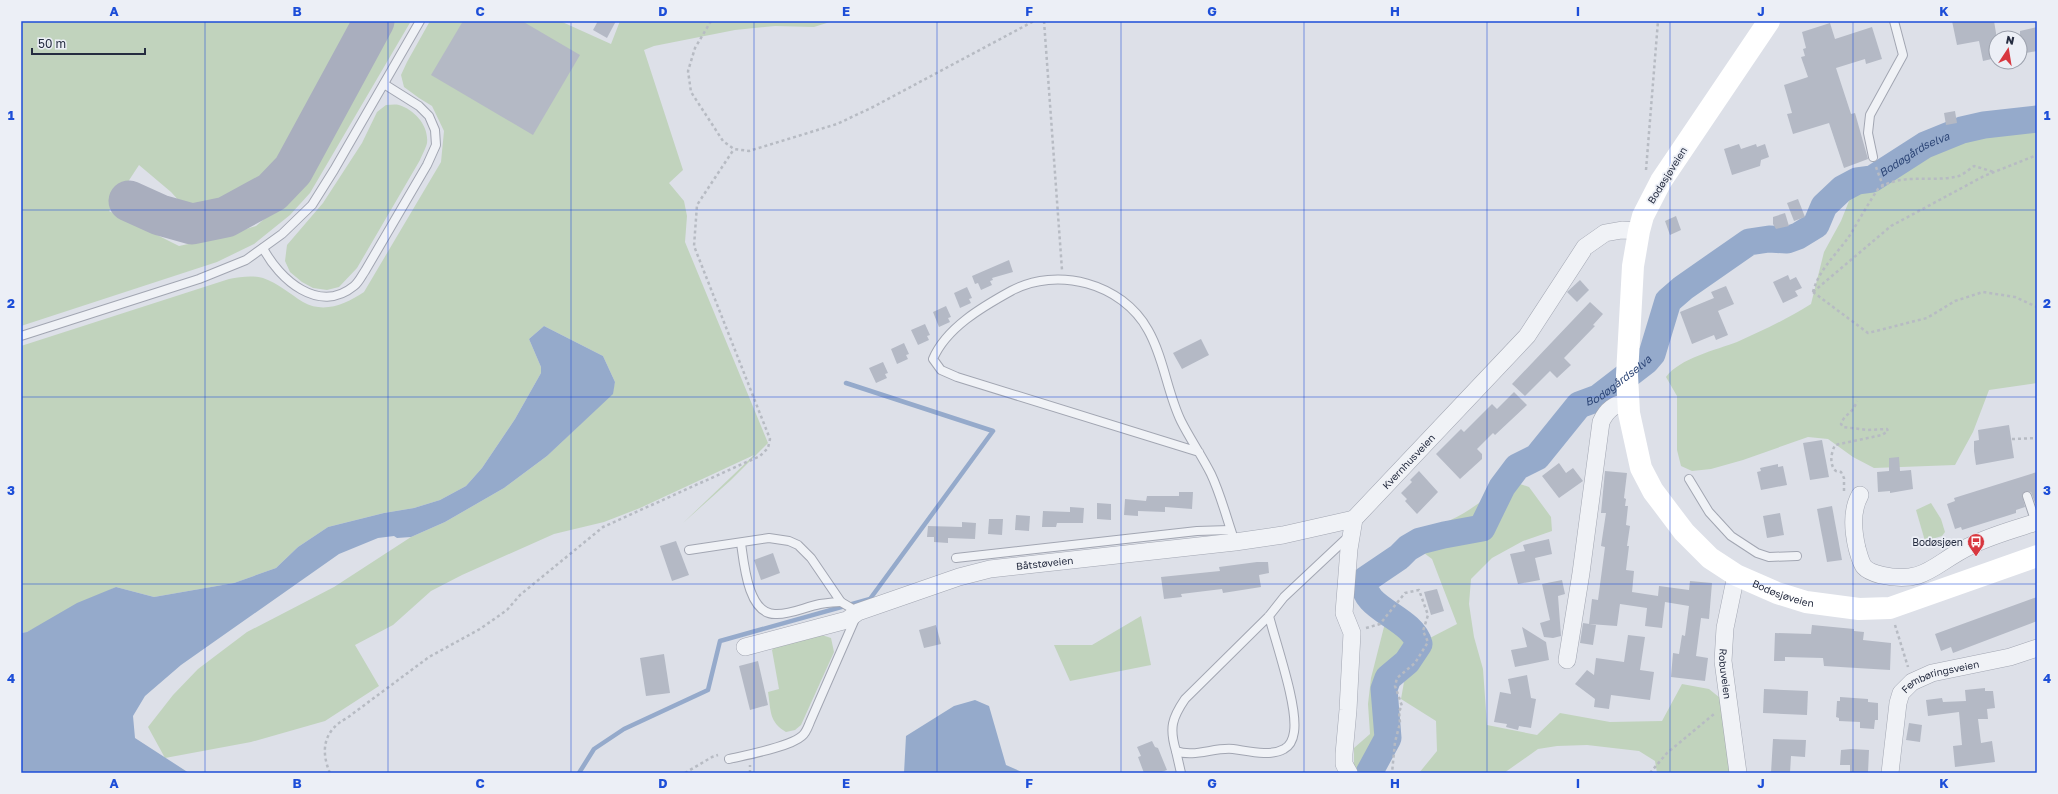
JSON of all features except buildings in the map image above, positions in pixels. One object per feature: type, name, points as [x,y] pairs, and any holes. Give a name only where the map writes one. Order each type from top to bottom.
[{"type":"street","name":"Bodøsjøveien","points":[[1769,21],[1661,181],[1643,216],[1633,266],[1628,356],[1628,401],[1634,441],[1641,468],[1653,491],[1684,532],[1710,558],[1736,575],[1777,593],[1806,602],[1859,609],[1890,608],[1914,601],[2037,556]]},
{"type":"street","name":"Kvernhusveien","points":[[1353,526],[1527,336],[1585,247],[1605,233],[1622,230],[1639,231]]},
{"type":"street","points":[[1567,660],[1581,573],[1601,422],[1606,412],[1615,405],[1628,401]]},
{"type":"street","points":[[1858,498],[1854,529],[1863,567],[1872,572],[1897,578],[1916,577],[1931,570],[1970,546],[2036,523]]},
{"type":"street","points":[[1348,773],[1344,764],[1344,754],[1352,633],[1344,612],[1348,549],[1353,526]]},
{"type":"street","name":"Båtstøveien","points":[[745,647],[847,620],[858,612],[959,577],[990,569],[1232,536],[1282,535],[1353,526]]},
{"type":"street","name":"Robuveien","points":[[1736,575],[1725,628],[1724,661],[1738,773]]},
{"type":"street","name":"Fembøringsveien","points":[[1890,773],[1898,703],[1901,693],[1912,682],[1932,673],[2010,657],[2037,648]]},
{"type":"lane","points":[[21,336],[199,279],[246,260],[282,234],[312,205],[334,170],[420,21]]},
{"type":"lane","points":[[1874,160],[1868,133],[1870,115],[1903,55],[1894,21]]},
{"type":"lane","points":[[263,248],[269,260],[284,277],[300,290],[320,297],[337,295],[354,286],[362,276],[428,164],[436,144],[435,130],[429,116],[418,106],[384,84]]},
{"type":"lane","points":[[956,558],[1196,531],[1232,536],[1211,475],[1199,452],[1181,420],[1148,330],[1132,308],[1104,290],[1085,283],[1063,278],[1037,281],[1017,288],[990,302],[960,325],[938,346],[933,359],[941,370],[957,377],[1199,452]]},
{"type":"lane","points":[[1689,478],[1709,512],[1731,536],[1757,553],[1769,557],[1797,556]]},
{"type":"lane","points":[[2027,496],[2036,523]]},
{"type":"lane","points":[[1182,773],[1172,738],[1172,726],[1176,712],[1185,699],[1269,616],[1284,597],[1353,526]]},
{"type":"lane","points":[[689,550],[769,538],[789,540],[798,545],[811,558],[841,602],[858,612],[803,736],[794,742],[729,759]]},
{"type":"lane","points":[[741,543],[744,566],[750,589],[757,606],[761,610],[774,614],[782,614],[821,604],[841,602]]},
{"type":"lane","points":[[1176,751],[1185,754],[1227,748],[1269,753],[1283,750],[1290,744],[1294,731],[1293,707],[1269,616]]},
{"type":"path","points":[[711,21],[695,48],[688,71],[691,92],[723,141],[734,149],[749,151],[837,124],[873,107],[1034,21]]},
{"type":"path","points":[[1044,21],[1063,278]]},
{"type":"path","points":[[1646,172],[1658,21]]},
{"type":"path","points":[[330,773],[326,763],[325,747],[330,730],[337,723],[347,718],[429,657],[480,629],[507,610],[520,595],[603,527],[760,456],[768,448],[770,439],[694,246],[697,205],[734,149]]},
{"type":"path","points":[[1813,292],[1891,226],[1995,172],[2037,155]]},
{"type":"path","points":[[1874,160],[1882,185]]},
{"type":"path","points":[[1813,292],[1815,282],[1829,261],[1849,236],[1882,185],[1896,181],[1956,177],[1974,166],[1995,172]]},
{"type":"path","points":[[1813,292],[1868,333],[1927,318],[1955,301],[1983,292],[2015,297],[2037,307]]},
{"type":"path","points":[[1857,402],[1853,412],[1843,420],[1843,427],[1868,430],[1887,429],[1888,431],[1882,435],[1836,445],[1831,454],[1833,467],[1836,471],[1841,472],[1845,493],[1848,498],[1858,498]]},
{"type":"path","points":[[2012,439],[2037,438]]},
{"type":"path","points":[[1352,633],[1380,624],[1405,593],[1419,590],[1428,614],[1423,631],[1428,642],[1415,663],[1397,678],[1395,686],[1402,706],[1399,710],[1392,773]]},
{"type":"path","points":[[1890,608],[1912,682]]},
{"type":"path","points":[[1650,773],[1667,753],[1728,702]]},
{"type":"path","points":[[685,773],[712,757],[728,752],[729,759]]},
{"type":"green space","points":[[21,21],[355,21],[305,121],[285,154],[260,181],[245,192],[227,199],[206,204],[181,203],[171,192],[139,165],[109,211],[179,246],[216,238],[256,226],[281,205],[309,173],[390,21],[411,21],[310,193],[290,215],[254,244],[217,262],[21,326]]},
{"type":"green space","points":[[430,21],[560,21],[611,44],[620,21],[833,21],[814,27],[775,26],[735,30],[654,46],[644,50],[683,170],[669,183],[684,201],[687,216],[685,242],[768,443],[731,480],[683,523],[754,455],[640,508],[604,522],[554,534],[462,575],[431,591],[393,625],[355,645],[379,686],[325,721],[251,742],[165,758],[148,727],[173,695],[198,669],[247,632],[334,587],[411,537],[445,522],[504,488],[547,456],[612,394],[615,382],[603,356],[544,326],[529,339],[541,367],[541,373],[515,419],[482,468],[466,486],[440,500],[414,508],[384,513],[328,527],[298,547],[276,568],[234,583],[154,597],[116,587],[27,632],[21,633],[21,346],[229,279],[250,276],[263,278],[279,286],[303,302],[311,306],[319,307],[342,304],[364,292],[441,162],[444,131],[432,106],[404,87],[401,75]]},
{"type":"green space","points":[[386,105],[399,105],[405,107],[420,120],[426,131],[426,147],[420,160],[357,268],[339,287],[327,290],[313,288],[302,282],[290,272],[285,261],[287,245],[323,203],[362,143],[377,112]]},
{"type":"green space","points":[[2037,112],[2037,383],[1989,390],[1973,432],[1955,465],[1874,468],[1853,457],[1828,439],[1808,437],[1743,460],[1711,469],[1692,471],[1681,466],[1677,450],[1677,396],[1666,377],[1672,370],[1689,360],[1746,338],[1784,320],[1811,304],[1824,252],[1841,221],[1857,181],[1872,179],[1967,131],[2032,115]]},
{"type":"green space","points":[[1514,482],[1529,487],[1551,517],[1552,531],[1523,541],[1492,558],[1471,579],[1469,604],[1474,637],[1483,669],[1487,725],[1537,735],[1560,713],[1610,722],[1662,721],[1682,684],[1709,689],[1725,702],[1736,773],[1657,773],[1655,761],[1639,751],[1587,745],[1557,746],[1538,749],[1504,773],[1419,773],[1437,751],[1436,721],[1401,699],[1404,682],[1422,660],[1426,640],[1457,624],[1432,559],[1404,538],[1457,517],[1501,488]]},
{"type":"green space","points":[[1931,503],[1941,519],[1945,532],[1942,536],[1925,541],[1916,510]]},
{"type":"green space","points":[[1141,616],[1151,665],[1070,681],[1054,645],[1092,645]]},
{"type":"green space","points":[[1390,616],[1415,639],[1417,643],[1408,655],[1387,673],[1381,693],[1382,710],[1380,721],[1385,738],[1367,773],[1354,773],[1354,748],[1370,734],[1368,704],[1371,678],[1385,623]]},
{"type":"green space","points":[[819,634],[831,638],[834,652],[801,725],[795,730],[786,732],[776,724],[771,710],[768,692],[779,689],[772,650],[776,645]]},
{"type":"water","points":[[544,326],[603,356],[615,382],[613,394],[547,456],[504,488],[445,522],[411,537],[397,538],[394,536],[378,538],[339,554],[181,665],[145,696],[133,716],[135,738],[189,773],[21,773],[21,633],[27,632],[77,603],[116,587],[154,597],[234,583],[276,568],[298,547],[328,527],[384,513],[414,508],[440,500],[466,486],[482,468],[515,419],[541,373],[541,367],[529,339]]},
{"type":"water","points":[[975,700],[989,706],[1006,765],[1024,773],[904,773],[906,736],[954,706]]},
{"type":"waterway","name":"Bodøgårdselva","points":[[1369,773],[1388,738],[1384,689],[1388,678],[1407,662],[1419,644],[1407,627],[1370,598],[1365,590],[1365,580],[1399,557],[1408,548],[1420,541],[1482,528],[1502,487],[1517,467],[1537,457],[1579,405],[1598,398],[1646,361],[1652,354],[1668,301],[1683,288],[1749,242],[1769,239],[1787,240],[1798,236],[1816,225],[1824,206],[1842,189],[1857,181],[1872,179],[1925,145],[1962,130],[1984,125],[2037,119]]},
{"type":"waterway","points":[[579,773],[594,749],[624,729],[708,690],[720,641],[870,599],[993,431],[846,383]]},
{"type":"taxiway","points":[[129,201],[160,215],[192,224],[226,217],[272,192],[293,170],[374,21]]},
{"type":"place","name":"Bodøsjøen","points":[[1976,557]]}]
